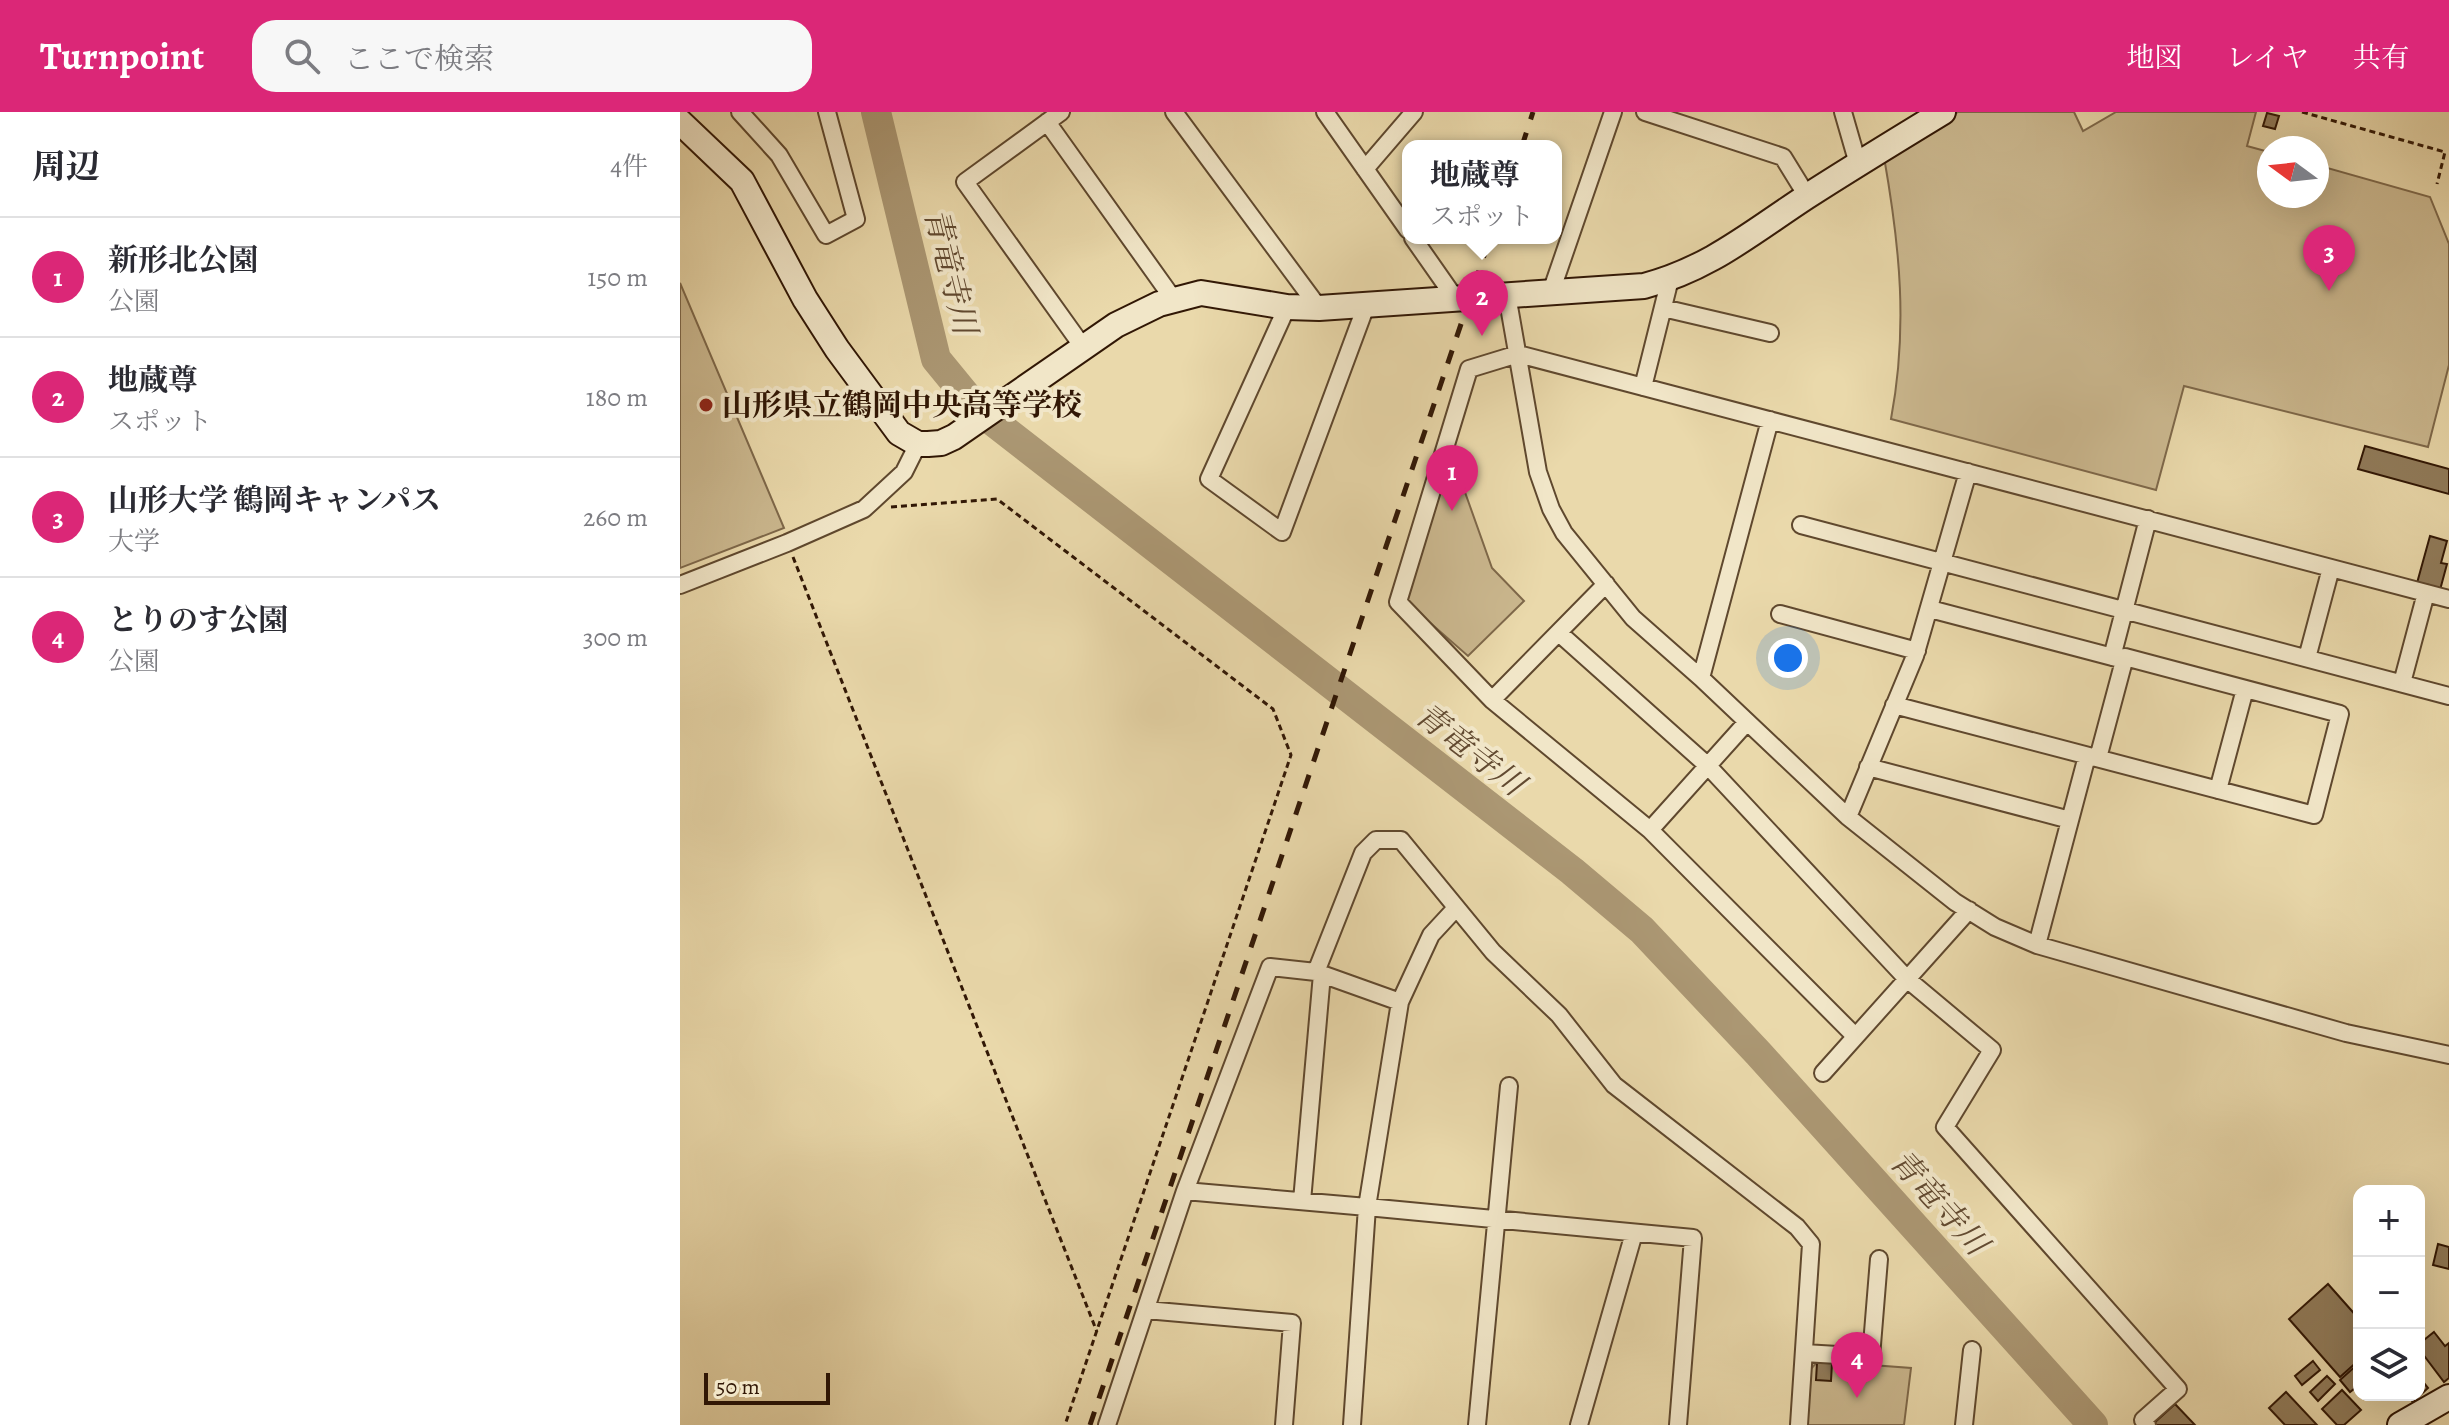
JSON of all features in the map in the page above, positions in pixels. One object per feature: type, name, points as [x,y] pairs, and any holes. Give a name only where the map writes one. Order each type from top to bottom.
[{"type":"street","points":[[740,112],[779,155],[826,235],[856,219],[827,112]]},
{"type":"street","points":[[1174,112],[1319,308]]},
{"type":"street","points":[[1325,112],[1402,221]]},
{"type":"street","points":[[1365,169],[1414,112]]},
{"type":"street","points":[[1551,292],[1613,112]]},
{"type":"street","points":[[1645,112],[1783,157],[1807,196]]},
{"type":"street","points":[[1843,112],[1858,164]]},
{"type":"street","points":[[680,122],[742,181],[805,299],[837,349],[899,433],[918,444],[941,443],[1116,325],[1159,304],[1201,293],[1287,307],[1319,308],[1644,286],[1670,279],[1705,264],[1807,196],[1943,112]]},
{"type":"street","points":[[1083,347],[965,182],[1054,117],[1174,300]]},
{"type":"street","points":[[1417,244],[1455,298]]},
{"type":"street","points":[[1643,387],[1670,279]]},
{"type":"street","points":[[1507,295],[1538,472],[1551,509],[1564,533],[1633,618],[1848,817],[1969,910],[1995,927],[2037,945],[2346,1033],[2449,1055]]},
{"type":"street","points":[[1287,307],[1209,479],[1282,532],[1367,303]]},
{"type":"street","points":[[1663,308],[1770,333]]},
{"type":"street","points":[[1855,1036],[1650,830],[1492,700],[1398,602],[1469,369],[1518,354],[2449,599]]},
{"type":"street","points":[[1701,678],[1770,420]]},
{"type":"street","points":[[680,585],[864,509],[904,472],[918,444]]},
{"type":"street","points":[[1848,817],[1917,651],[1968,472]]},
{"type":"street","points":[[2037,945],[2118,659],[2124,610],[2148,519]]},
{"type":"street","points":[[1801,525],[2449,696]]},
{"type":"street","points":[[2307,658],[2331,568]]},
{"type":"street","points":[[1492,700],[1606,584]]},
{"type":"street","points":[[2402,683],[2426,593]]},
{"type":"street","points":[[1894,705],[2314,815],[2340,714],[1930,609]]},
{"type":"street","points":[[1780,614],[1917,651]]},
{"type":"street","points":[[1559,633],[1708,766],[1907,979],[1992,1050],[1945,1127],[2178,1389],[2143,1420],[2147,1425]]},
{"type":"street","points":[[2218,790],[2245,689]]},
{"type":"street","points":[[1650,830],[1747,722]]},
{"type":"street","points":[[1868,767],[2070,820]]},
{"type":"street","points":[[1302,1201],[1319,973],[1363,853],[1376,840],[1401,840],[1493,952],[1559,1015],[1614,1085],[1797,1227],[1811,1244],[1799,1425]]},
{"type":"street","points":[[1352,1425],[1367,1207],[1400,1002],[1431,935],[1456,908]]},
{"type":"street","points":[[1823,1073],[1969,910]]},
{"type":"street","points":[[1107,1425],[1185,1191],[1270,967],[1319,973],[1400,1002]]},
{"type":"street","points":[[1477,1425],[1509,1086]]},
{"type":"street","points":[[1185,1191],[1693,1238],[1678,1425]]},
{"type":"street","points":[[1579,1425],[1634,1233]]},
{"type":"street","points":[[1804,1353],[1871,1357],[1879,1259]]},
{"type":"street","points":[[1146,1310],[1292,1323],[1284,1425]]},
{"type":"street","points":[[1964,1425],[1972,1350]]},
{"type":"street","points":[[2400,1425],[2449,1397]]},
{"type":"path","points":[[2302,112],[2445,152],[2437,184]]},
{"type":"path","points":[[864,509],[997,499],[1273,709],[1291,755],[1065,1425]]},
{"type":"path","points":[[787,543],[1097,1332]]},
{"type":"shaded area","points":[[1958,112],[2074,112],[2083,131],[2116,112],[2256,112],[2247,146],[2257,149],[2257,208],[2329,208],[2329,168],[2430,197],[2449,244],[2449,365],[2428,447],[2184,386],[2156,490],[1891,419],[1899,352],[1900,288],[1884,157]]},
{"type":"shaded area","name":"山形県立鶴岡中央高等学校","points":[[680,283],[784,528],[680,568]]},
{"type":"shaded area","points":[[1451,453],[1492,568],[1524,601],[1468,656],[1404,600]]},
{"type":"shaded area","points":[[1818,1361],[1911,1368],[1904,1425],[1804,1425],[1809,1371]]},
{"type":"building","points":[[2267,113],[2279,116],[2275,129],[2263,126]]},
{"type":"building","points":[[2365,446],[2449,469],[2449,494],[2358,469]]},
{"type":"building","points":[[2430,536],[2447,541],[2441,563],[2447,564],[2440,590],[2417,583]]},
{"type":"building","points":[[2438,1244],[2449,1247],[2449,1269],[2433,1265]]},
{"type":"building","points":[[2328,1284],[2353,1312],[2353,1365],[2340,1377],[2289,1319]]},
{"type":"building","points":[[2434,1332],[2445,1346],[2449,1343],[2449,1378],[2444,1382],[2425,1357],[2425,1339]]},
{"type":"building","points":[[2313,1361],[2320,1370],[2302,1385],[2295,1376]]},
{"type":"building","points":[[1817,1363],[1832,1363],[1831,1381],[1816,1380]]},
{"type":"building","points":[[2353,1368],[2353,1390],[2350,1392],[2340,1380]]},
{"type":"building","points":[[2327,1376],[2335,1384],[2318,1401],[2310,1392]]},
{"type":"building","points":[[2342,1390],[2361,1410],[2344,1425],[2337,1425],[2322,1409]]},
{"type":"building","points":[[2286,1392],[2317,1425],[2285,1425],[2269,1408]]},
{"type":"building","points":[[2175,1404],[2195,1425],[2153,1424]]},
{"type":"waterway","name":"青竜寺川","points":[[876,112],[936,359],[977,409],[1572,871],[1642,930],[1758,1053],[2093,1425]]},
{"type":"railway","points":[[1524,140],[1533,112]]},
{"type":"railway","points":[[1090,1425],[1488,244]]},
{"type":"place","name":"山形大学 鶴岡キャンパス","points":[[2329,291]]},
{"type":"place","name":"地蔵尊","points":[[1482,336]]},
{"type":"place","name":"山形県立鶴岡中央高等学校","points":[[706,405]]},
{"type":"place","name":"新形北公園","points":[[1452,511]]},
{"type":"place","name":"とりのす公園","points":[[1857,1398]]}]
